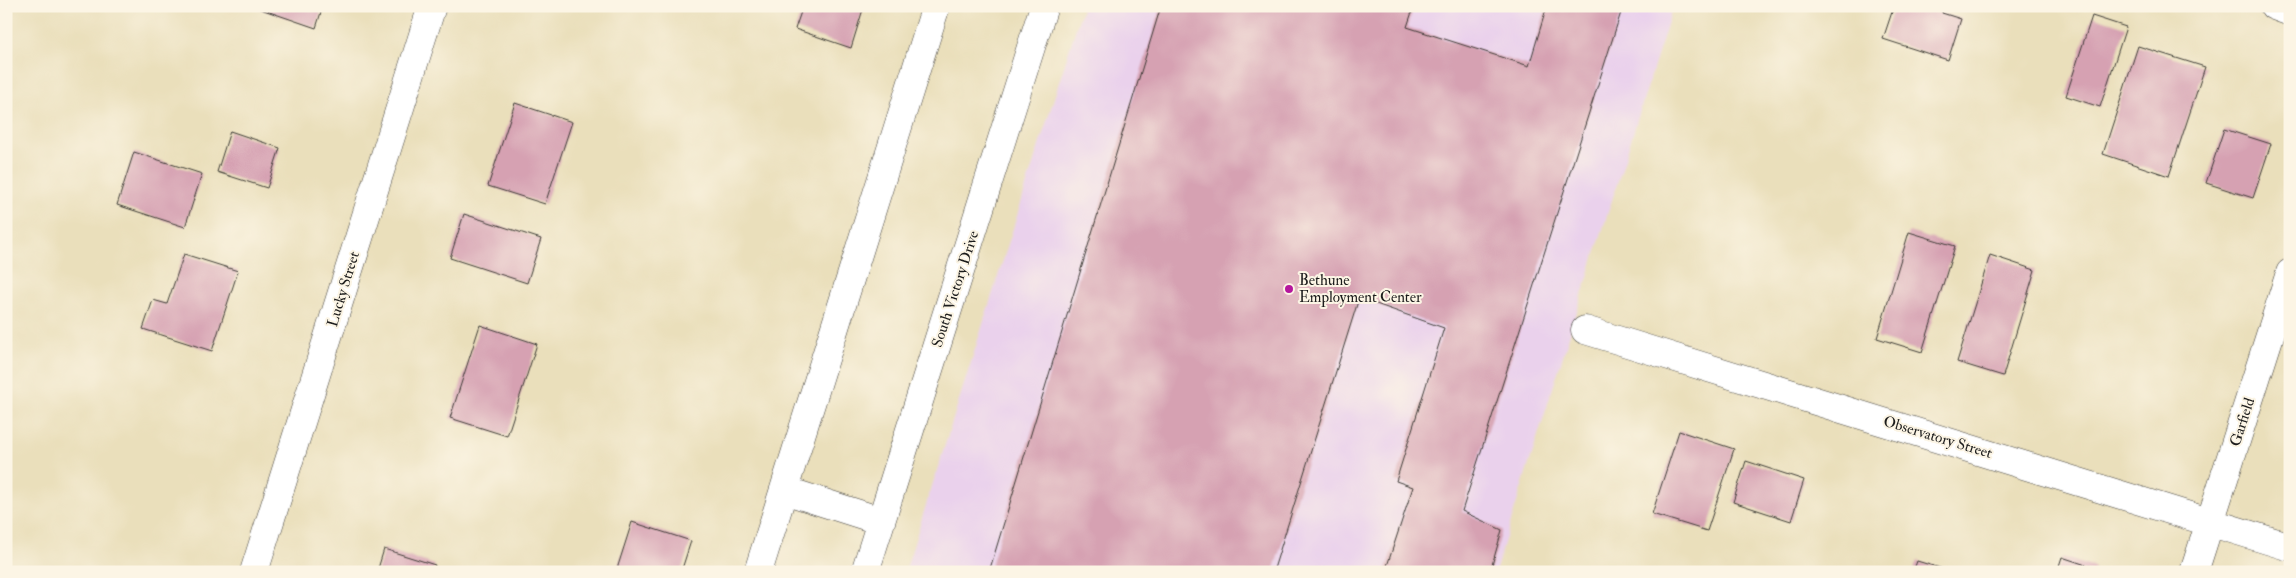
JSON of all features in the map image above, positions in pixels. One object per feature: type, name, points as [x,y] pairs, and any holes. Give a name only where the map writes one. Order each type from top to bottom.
[{"type":"street","name":"Lucky Street","points":[[254,572],[432,6]]},
{"type":"street","points":[[758,572],[936,6]]},
{"type":"street","name":"South Victory Drive","points":[[865,572],[1044,6]]},
{"type":"street","points":[[2274,6],[2290,12]]},
{"type":"street","name":"Garfield","points":[[2194,572],[2290,273]]},
{"type":"street","name":"Observatory Street","points":[[1585,330],[2290,546]]},
{"type":"street","points":[[784,490],[881,521]]},
{"type":"shaded area","name":"Bethune Employment Center","points":[[1083,6],[1673,6],[1495,572],[905,572]]},
{"type":"building","points":[[252,6],[323,6],[316,28]]},
{"type":"building","points":[[803,6],[864,6],[851,48],[795,29]]},
{"type":"building","name":"Bethune Employment Center","points":[[1161,6],[1414,6],[1407,27],[1529,66],[1547,6],[1623,6],[1462,511],[1502,530],[1490,572],[1385,572],[1413,487],[1396,481],[1444,328],[1359,298],[1273,572],[989,572]]},
{"type":"building","points":[[1894,6],[1944,6],[1942,13],[1961,19],[1948,60],[1883,39]]},
{"type":"building","points":[[2092,16],[2126,27],[2100,107],[2066,96]]},
{"type":"building","points":[[2138,46],[2205,67],[2169,176],[2103,154]]},
{"type":"building","points":[[515,103],[572,122],[545,204],[488,186]]},
{"type":"building","points":[[2224,129],[2271,144],[2253,198],[2206,183]]},
{"type":"building","points":[[230,131],[280,148],[267,188],[217,172]]},
{"type":"building","points":[[134,152],[202,174],[185,227],[117,205]]},
{"type":"building","points":[[464,214],[541,239],[527,283],[450,258]]},
{"type":"building","points":[[1909,232],[1955,246],[1922,352],[1877,338]]},
{"type":"building","points":[[184,254],[238,271],[212,351],[143,329],[153,300],[167,304]]},
{"type":"building","points":[[1990,255],[2035,270],[2003,376],[1957,362]]},
{"type":"building","points":[[480,325],[537,344],[507,436],[450,418]]},
{"type":"building","points":[[1679,431],[1734,449],[1707,531],[1652,514]]},
{"type":"building","points":[[1746,461],[1804,480],[1791,521],[1733,502]]},
{"type":"building","points":[[632,522],[691,541],[681,572],[616,572]]},
{"type":"building","points":[[384,549],[435,565],[433,572],[377,572]]},
{"type":"building","points":[[2062,557],[2095,568],[2094,572],[2057,572]]},
{"type":"building","points":[[1917,561],[1950,571],[1950,572],[1913,572]]},
{"type":"place","name":"Bethune Employment Center","points":[[1289,289]]}]
